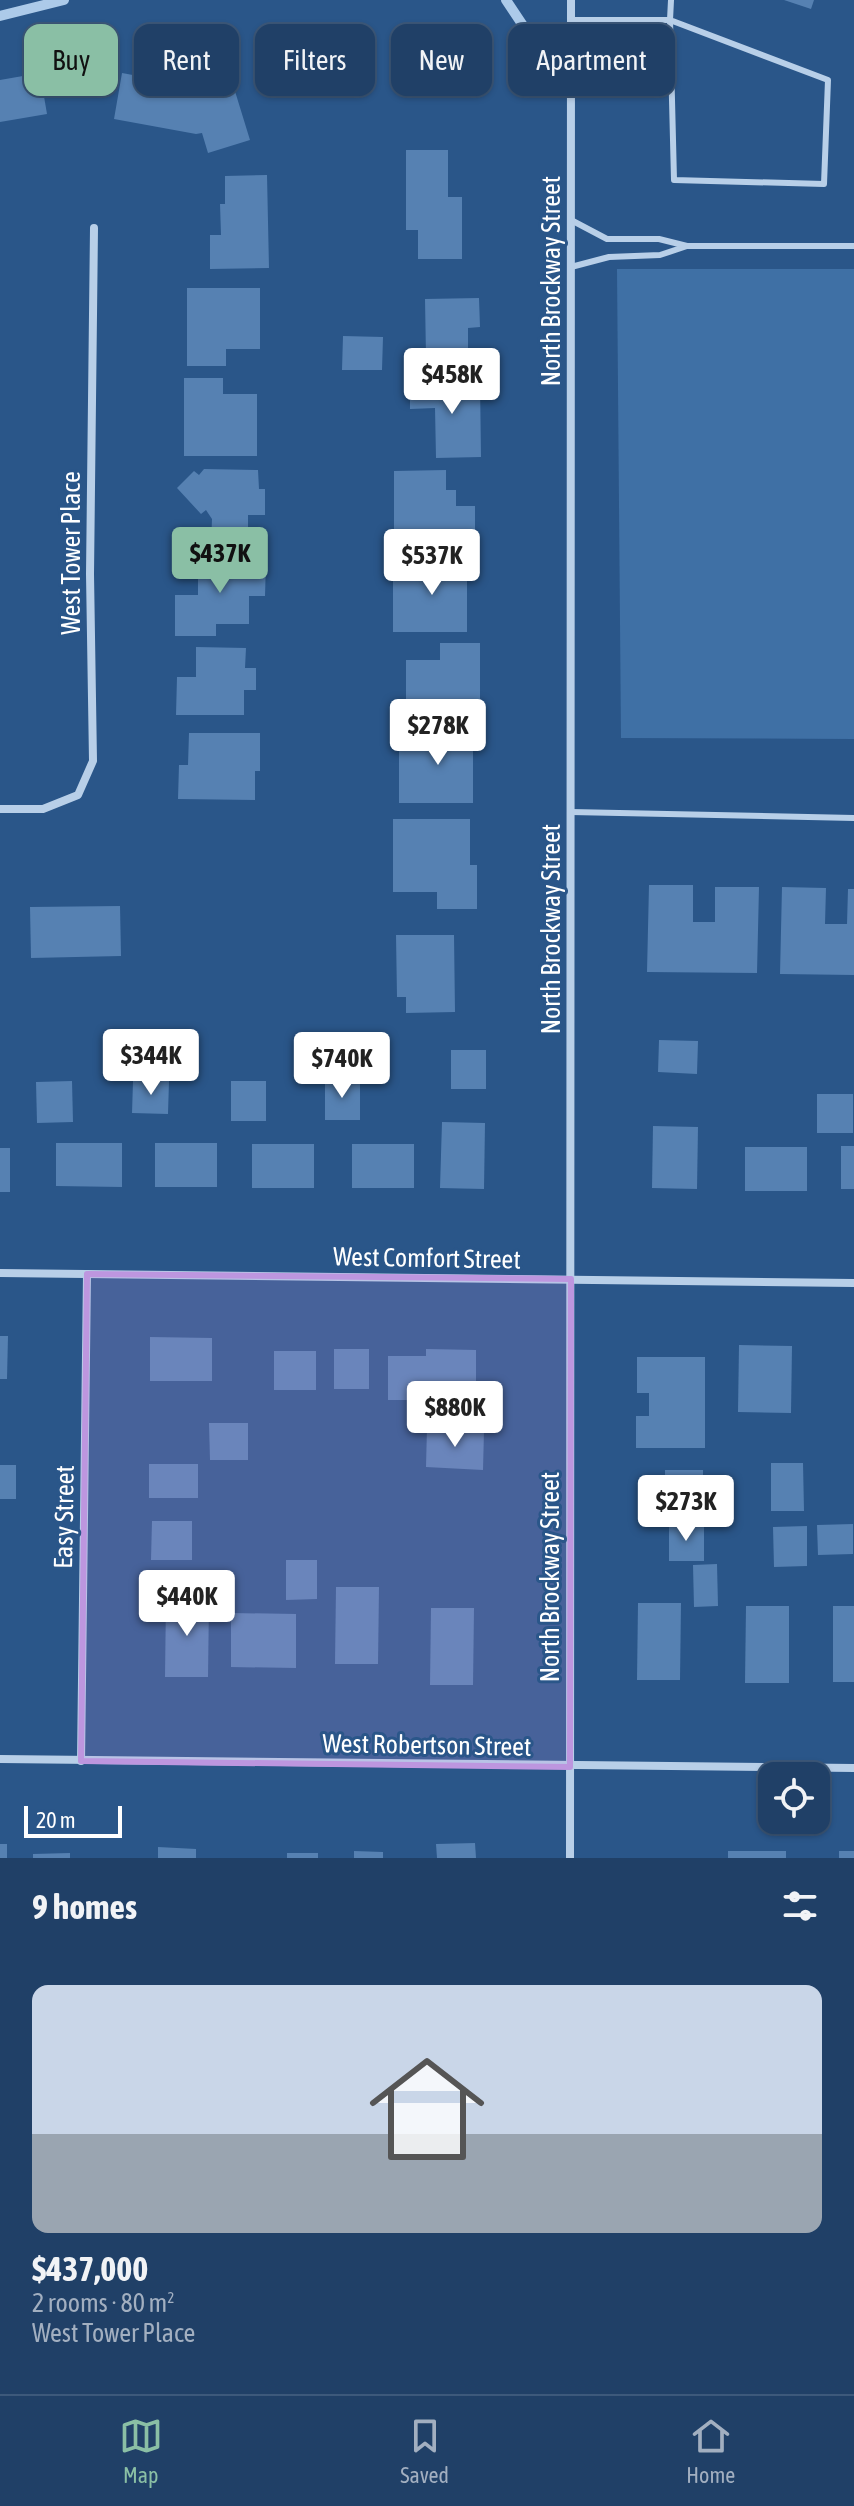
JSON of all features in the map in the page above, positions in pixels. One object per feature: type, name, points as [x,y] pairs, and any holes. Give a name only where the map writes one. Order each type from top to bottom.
[{"type":"street","name":"North Brockway Street","points":[[570,1858],[571,0]]},
{"type":"street","name":"West Tower Place","points":[[0,809],[43,809],[78,795],[93,761],[90,574],[94,228]]},
{"type":"street","name":"West Comfort Street","points":[[0,1273],[854,1283]]},
{"type":"street","name":"Easy Street","points":[[81,1761],[87,1274]]},
{"type":"street","name":"West Robertson Street","points":[[0,1759],[854,1768]]},
{"type":"lane","points":[[571,20],[670,20],[828,80],[824,184],[674,180],[670,20],[671,0]]},
{"type":"lane","points":[[571,220],[607,239],[659,239],[687,246],[854,246]]},
{"type":"lane","points":[[571,267],[609,257],[660,255],[687,246]]},
{"type":"lane","points":[[571,812],[854,818]]},
{"type":"highlighted area","points":[[87,1274],[571,1279],[570,1767],[81,1761]]},
{"type":"shaded area","points":[[617,269],[854,269],[854,739],[621,738]]},
{"type":"building","points":[[784,0],[814,0],[811,9]]},
{"type":"building","points":[[122,73],[134,75],[134,96],[236,96],[250,140],[208,153],[202,133],[114,119]]},
{"type":"building","points":[[24,76],[24,96],[44,96],[47,114],[0,122],[0,80]]},
{"type":"building","points":[[406,150],[448,150],[448,197],[462,197],[462,259],[418,259],[418,230],[406,230]]},
{"type":"building","points":[[267,175],[269,268],[210,269],[210,235],[221,235],[220,204],[225,204],[225,176]]},
{"type":"building","points":[[187,288],[260,288],[260,349],[226,349],[226,366],[187,366]]},
{"type":"building","points":[[479,298],[480,327],[468,328],[468,357],[426,357],[425,299]]},
{"type":"building","points":[[343,336],[383,337],[382,370],[342,370]]},
{"type":"building","points":[[184,378],[223,378],[223,394],[257,394],[257,456],[184,456]]},
{"type":"building","points":[[480,382],[481,457],[436,458],[435,408],[410,409],[410,383]]},
{"type":"building","points":[[204,469],[258,470],[259,489],[265,489],[265,515],[248,515],[248,544],[211,545],[212,519],[206,510],[201,514],[177,488],[194,471],[199,475]]},
{"type":"building","points":[[446,470],[446,490],[456,490],[456,506],[475,506],[475,542],[442,542],[442,537],[394,537],[394,471]]},
{"type":"building","points":[[427,555],[467,555],[467,632],[393,632],[393,571],[427,571]]},
{"type":"building","points":[[198,556],[250,556],[250,562],[266,562],[265,596],[249,596],[249,624],[216,624],[216,636],[175,636],[175,595],[198,595]]},
{"type":"building","points":[[440,643],[480,643],[480,721],[406,721],[406,660],[440,660]]},
{"type":"building","points":[[196,647],[246,648],[245,668],[256,668],[256,690],[244,690],[244,715],[176,715],[177,677],[196,677]]},
{"type":"building","points":[[434,725],[473,725],[473,803],[399,803],[399,741],[434,741]]},
{"type":"building","points":[[189,733],[260,733],[260,771],[255,771],[255,800],[178,799],[179,765],[188,765]]},
{"type":"building","points":[[393,819],[470,819],[470,865],[477,865],[477,909],[437,909],[437,892],[393,892]]},
{"type":"building","points":[[649,885],[693,885],[693,922],[715,922],[715,887],[759,887],[757,973],[647,972]]},
{"type":"building","points":[[782,887],[826,888],[825,924],[847,924],[848,889],[854,889],[854,975],[780,974]]},
{"type":"building","points":[[120,906],[121,956],[31,958],[30,907]]},
{"type":"building","points":[[396,935],[454,935],[455,1012],[406,1013],[406,997],[397,997]]},
{"type":"building","points":[[659,1040],[698,1041],[697,1074],[658,1072]]},
{"type":"building","points":[[451,1050],[486,1050],[486,1089],[451,1089]]},
{"type":"building","points":[[72,1081],[73,1122],[37,1123],[36,1082]]},
{"type":"building","points":[[133,1081],[169,1081],[168,1114],[132,1113]]},
{"type":"building","points":[[231,1081],[266,1081],[266,1121],[231,1121]]},
{"type":"building","points":[[325,1081],[360,1081],[360,1120],[325,1120]]},
{"type":"building","points":[[817,1094],[853,1094],[853,1133],[817,1133]]},
{"type":"building","points":[[442,1122],[485,1123],[484,1189],[440,1188]]},
{"type":"building","points":[[653,1126],[698,1127],[697,1189],[652,1188]]},
{"type":"building","points":[[56,1143],[122,1143],[122,1187],[56,1186]]},
{"type":"building","points":[[155,1143],[217,1143],[217,1187],[155,1187]]},
{"type":"building","points":[[252,1144],[314,1144],[314,1188],[252,1188]]},
{"type":"building","points":[[352,1144],[414,1144],[414,1188],[352,1188]]},
{"type":"building","points":[[841,1146],[854,1146],[854,1189],[841,1189]]},
{"type":"building","points":[[745,1147],[807,1147],[807,1191],[745,1191]]},
{"type":"building","points":[[0,1148],[10,1148],[10,1192],[0,1192]]},
{"type":"building","points":[[0,1336],[8,1336],[7,1379],[0,1379]]},
{"type":"building","points":[[150,1337],[212,1338],[212,1381],[150,1381]]},
{"type":"building","points":[[739,1345],[792,1346],[791,1413],[738,1412]]},
{"type":"building","points":[[334,1349],[369,1349],[369,1389],[334,1389]]},
{"type":"building","points":[[426,1349],[476,1350],[476,1400],[388,1400],[388,1356],[426,1356]]},
{"type":"building","points":[[274,1351],[316,1351],[316,1390],[274,1390]]},
{"type":"building","points":[[637,1357],[705,1357],[705,1448],[636,1448],[636,1416],[649,1416],[649,1393],[637,1393]]},
{"type":"building","points":[[209,1423],[248,1423],[248,1460],[210,1460]]},
{"type":"building","points":[[427,1428],[484,1430],[483,1470],[426,1467]]},
{"type":"building","points":[[771,1463],[803,1463],[804,1511],[771,1511]]},
{"type":"building","points":[[149,1464],[198,1464],[198,1498],[149,1498]]},
{"type":"building","points":[[0,1465],[16,1465],[16,1499],[0,1499]]},
{"type":"building","points":[[665,1470],[703,1470],[703,1505],[665,1504]]},
{"type":"building","points":[[152,1521],[192,1521],[192,1560],[151,1560]]},
{"type":"building","points":[[853,1524],[853,1554],[818,1555],[817,1525]]},
{"type":"building","points":[[669,1525],[704,1525],[704,1561],[669,1561]]},
{"type":"building","points":[[807,1526],[807,1566],[774,1567],[773,1527]]},
{"type":"building","points":[[286,1560],[317,1560],[317,1599],[286,1600]]},
{"type":"building","points":[[717,1564],[718,1606],[694,1607],[693,1565]]},
{"type":"building","points":[[336,1587],[379,1587],[378,1664],[335,1664]]},
{"type":"building","points":[[166,1600],[209,1600],[208,1677],[165,1677]]},
{"type":"building","points":[[638,1603],[681,1603],[680,1680],[637,1680]]},
{"type":"building","points":[[746,1606],[789,1606],[789,1683],[745,1683]]},
{"type":"building","points":[[833,1606],[854,1606],[854,1682],[833,1682]]},
{"type":"building","points":[[431,1608],[474,1608],[473,1685],[430,1685]]},
{"type":"building","points":[[231,1613],[296,1614],[296,1668],[231,1667]]},
{"type":"building","points":[[475,1843],[476,1858],[437,1858],[436,1844]]},
{"type":"building","points":[[0,1844],[7,1844],[7,1858],[0,1858]]},
{"type":"building","points":[[158,1847],[196,1849],[196,1858],[158,1858]]},
{"type":"building","points":[[354,1851],[383,1852],[383,1858],[354,1858]]},
{"type":"building","points":[[728,1851],[786,1851],[786,1858],[728,1858]]},
{"type":"building","points":[[839,1851],[854,1851],[854,1858],[839,1858]]},
{"type":"building","points":[[70,1853],[70,1858],[33,1858],[33,1854]]},
{"type":"building","points":[[287,1853],[318,1853],[318,1858],[287,1858]]},
{"type":"waterway","points":[[0,16],[64,0]]},
{"type":"waterway","points":[[506,0],[522,24]]}]
